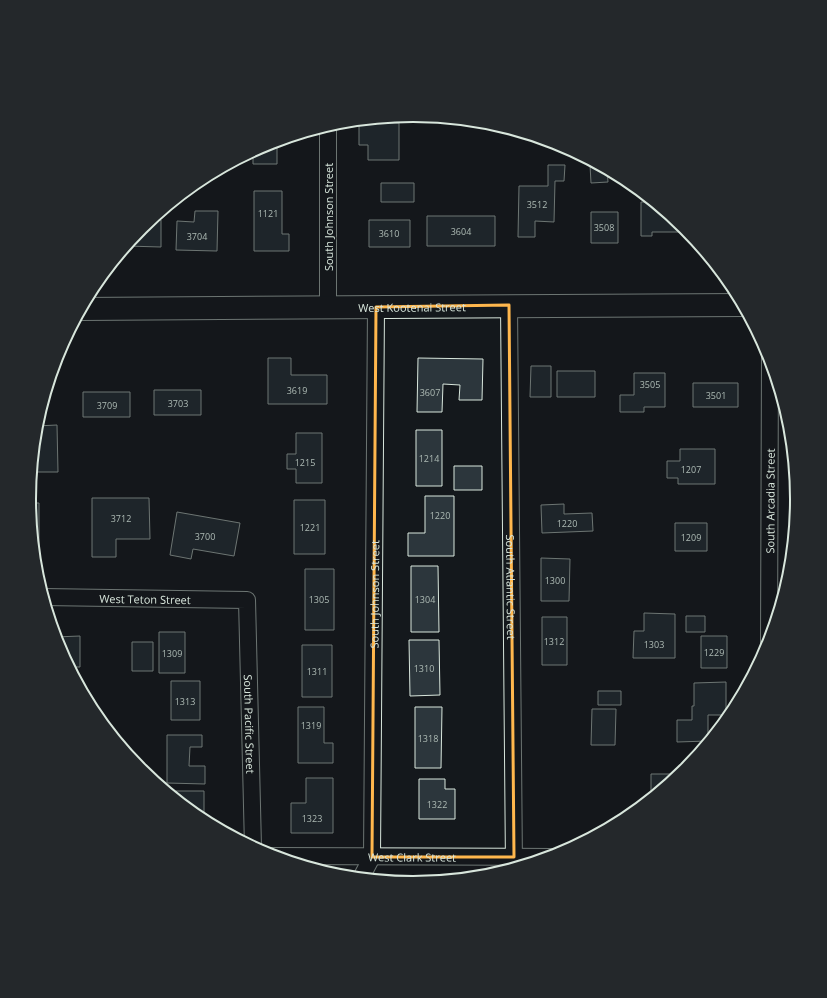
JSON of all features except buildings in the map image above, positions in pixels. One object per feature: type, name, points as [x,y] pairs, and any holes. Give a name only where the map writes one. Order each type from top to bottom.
[{"type":"street","name":"South Johnson Street","points":[[328,132],[328,308]]},
{"type":"street","name":"West Kootenai Street","points":[[88,309],[737,305]]},
{"type":"street","name":"South Atlantic Street","points":[[509,306],[514,863]]},
{"type":"street","name":"South Johnson Street","points":[[364,873],[372,856],[376,307]]},
{"type":"street","name":"South Arcadia Street","points":[[769,625],[770,375]]},
{"type":"street","name":"West Teton Street","points":[[49,596],[248,600]]},
{"type":"street","name":"South Pacific Street","points":[[248,600],[254,841]]},
{"type":"street","name":"West Clark Street","points":[[292,856],[372,856],[514,863]]},
{"type":"highlighted area","points":[[509,305],[514,857],[372,857],[376,307]]}]
